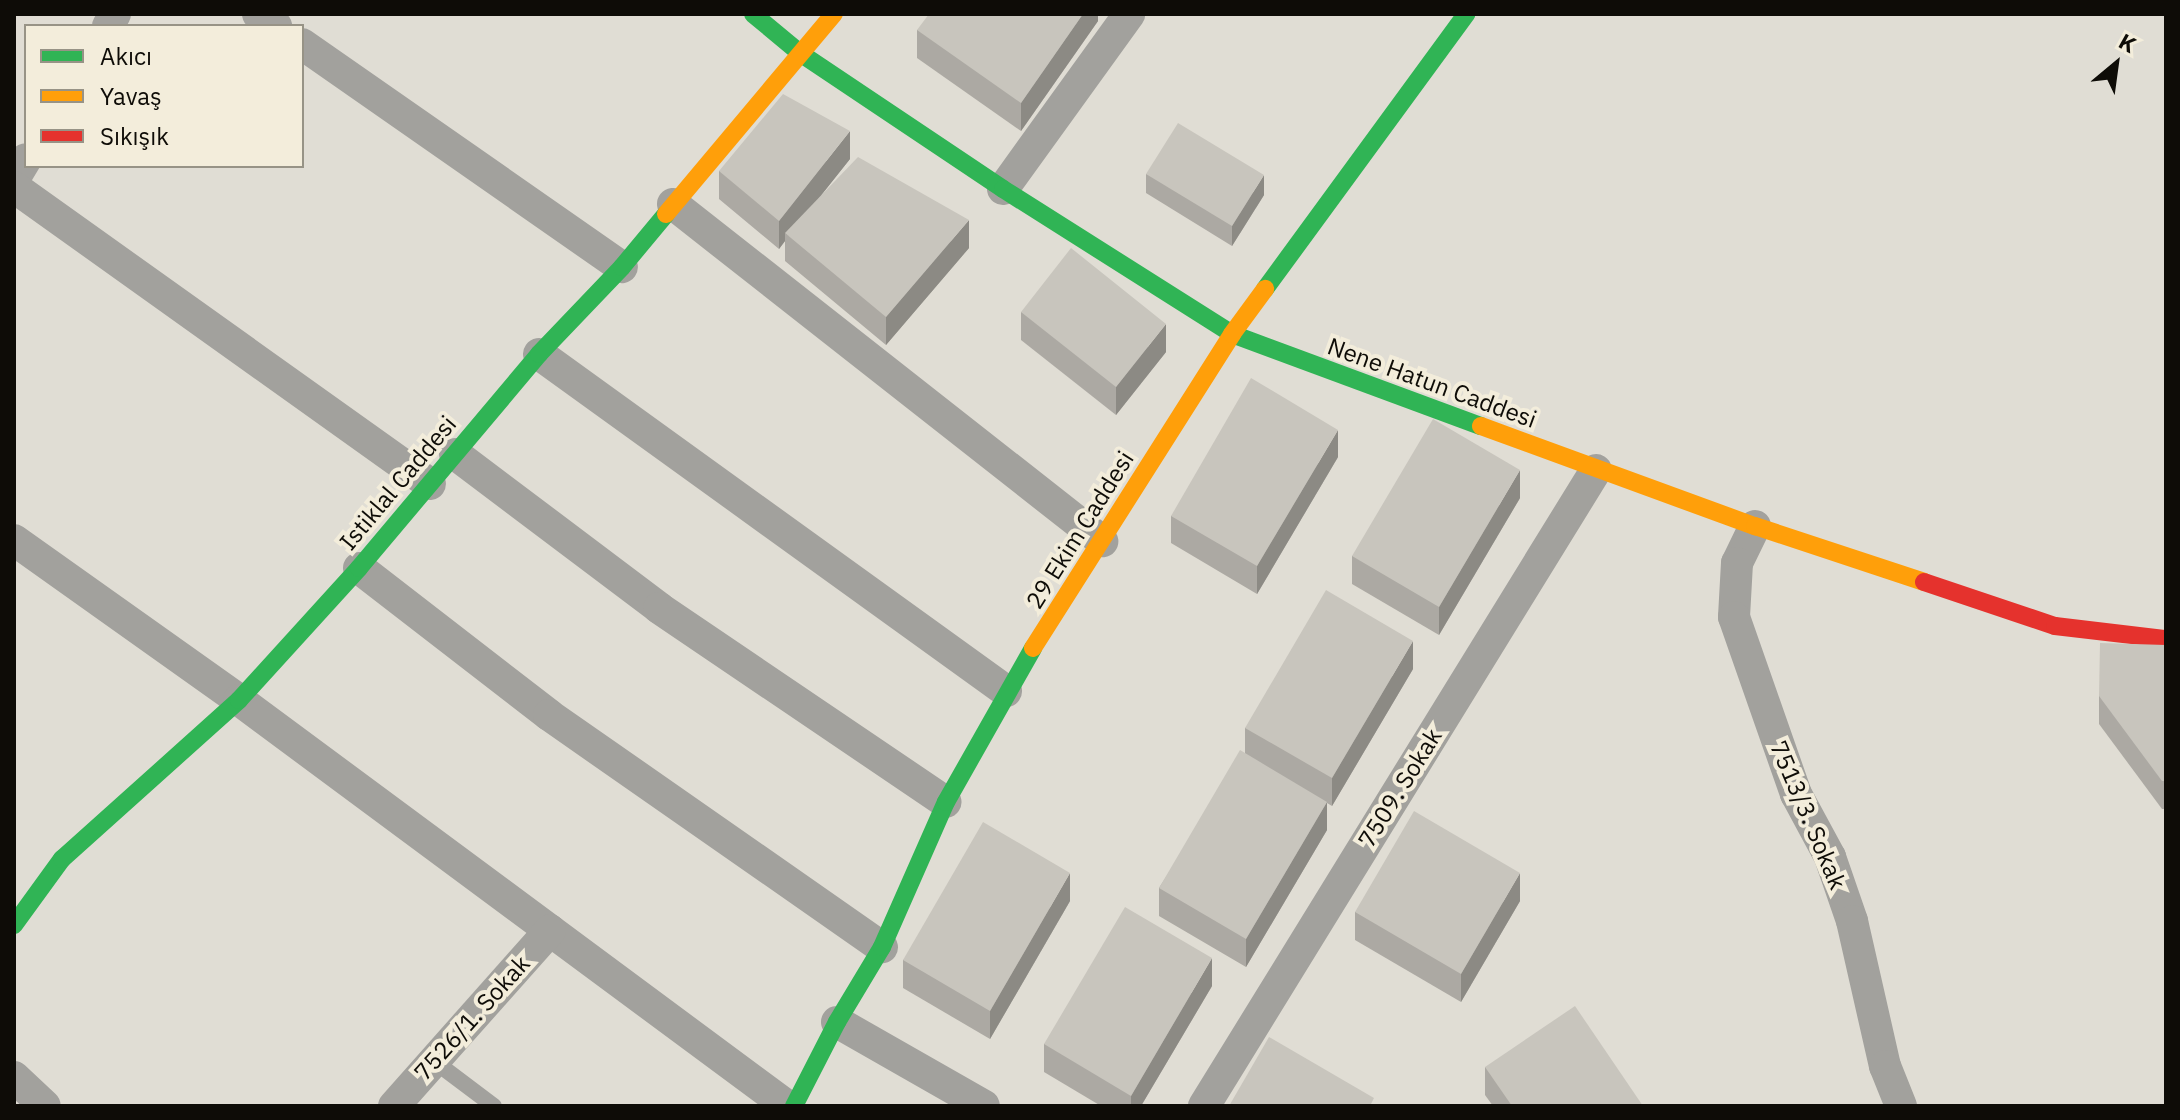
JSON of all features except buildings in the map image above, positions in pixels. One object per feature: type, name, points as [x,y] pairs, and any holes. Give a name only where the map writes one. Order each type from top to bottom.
[{"type":"street","name":"Nene Hatun Caddesi","points":[[753,14],[800,53],[1003,189],[1232,334],[1596,470],[2055,626],[2166,639]]},
{"type":"street","name":"Istiklal Caddesi","points":[[14,925],[62,859],[239,700],[359,568],[539,354],[622,267],[834,14]]},
{"type":"street","points":[[1003,189],[1129,14]]},
{"type":"street","name":"29 Ekim Caddesi","points":[[794,1106],[837,1022],[882,947],[946,802],[1006,691],[1232,334],[1466,14]]},
{"type":"street","points":[[304,45],[622,267]]},
{"type":"street","points":[[14,187],[430,484]]},
{"type":"street","points":[[673,204],[1102,541]]},
{"type":"street","points":[[539,354],[1006,691]]},
{"type":"street","points":[[455,454],[659,608],[946,802]]},
{"type":"street","name":"7509. Sokak","points":[[1204,1106],[1596,470]]},
{"type":"street","name":"7513/3. Sokak","points":[[1755,526],[1737,563],[1734,617],[1796,794],[1830,857],[1852,921],[1885,1066],[1901,1106]]},
{"type":"street","points":[[14,540],[239,700],[787,1106]]},
{"type":"street","points":[[359,568],[549,715],[882,947]]},
{"type":"street","name":"7526/1. Sokak","points":[[394,1106],[550,930]]},
{"type":"street","points":[[837,1022],[984,1106]]},
{"type":"street","points":[[14,1077],[45,1106]]},
{"type":"lane","points":[[434,1061],[494,1106]]},
{"type":"traffic: fast","points":[[753,14],[800,53],[1003,189],[1232,334],[1481,426]]},
{"type":"traffic: fast","points":[[1265,289],[1466,14]]},
{"type":"traffic: fast","points":[[14,925],[62,859],[239,700],[359,568],[539,354],[622,267],[666,214]]},
{"type":"traffic: fast","points":[[794,1106],[837,1022],[882,947],[946,802],[1033,648]]},
{"type":"traffic: slow","points":[[666,214],[834,14]]},
{"type":"traffic: slow","points":[[1033,648],[1232,334],[1265,289]]},
{"type":"traffic: slow","points":[[1481,426],[1755,526],[1924,582]]},
{"type":"traffic: jam","points":[[1924,582],[2055,626],[2166,639]]}]
